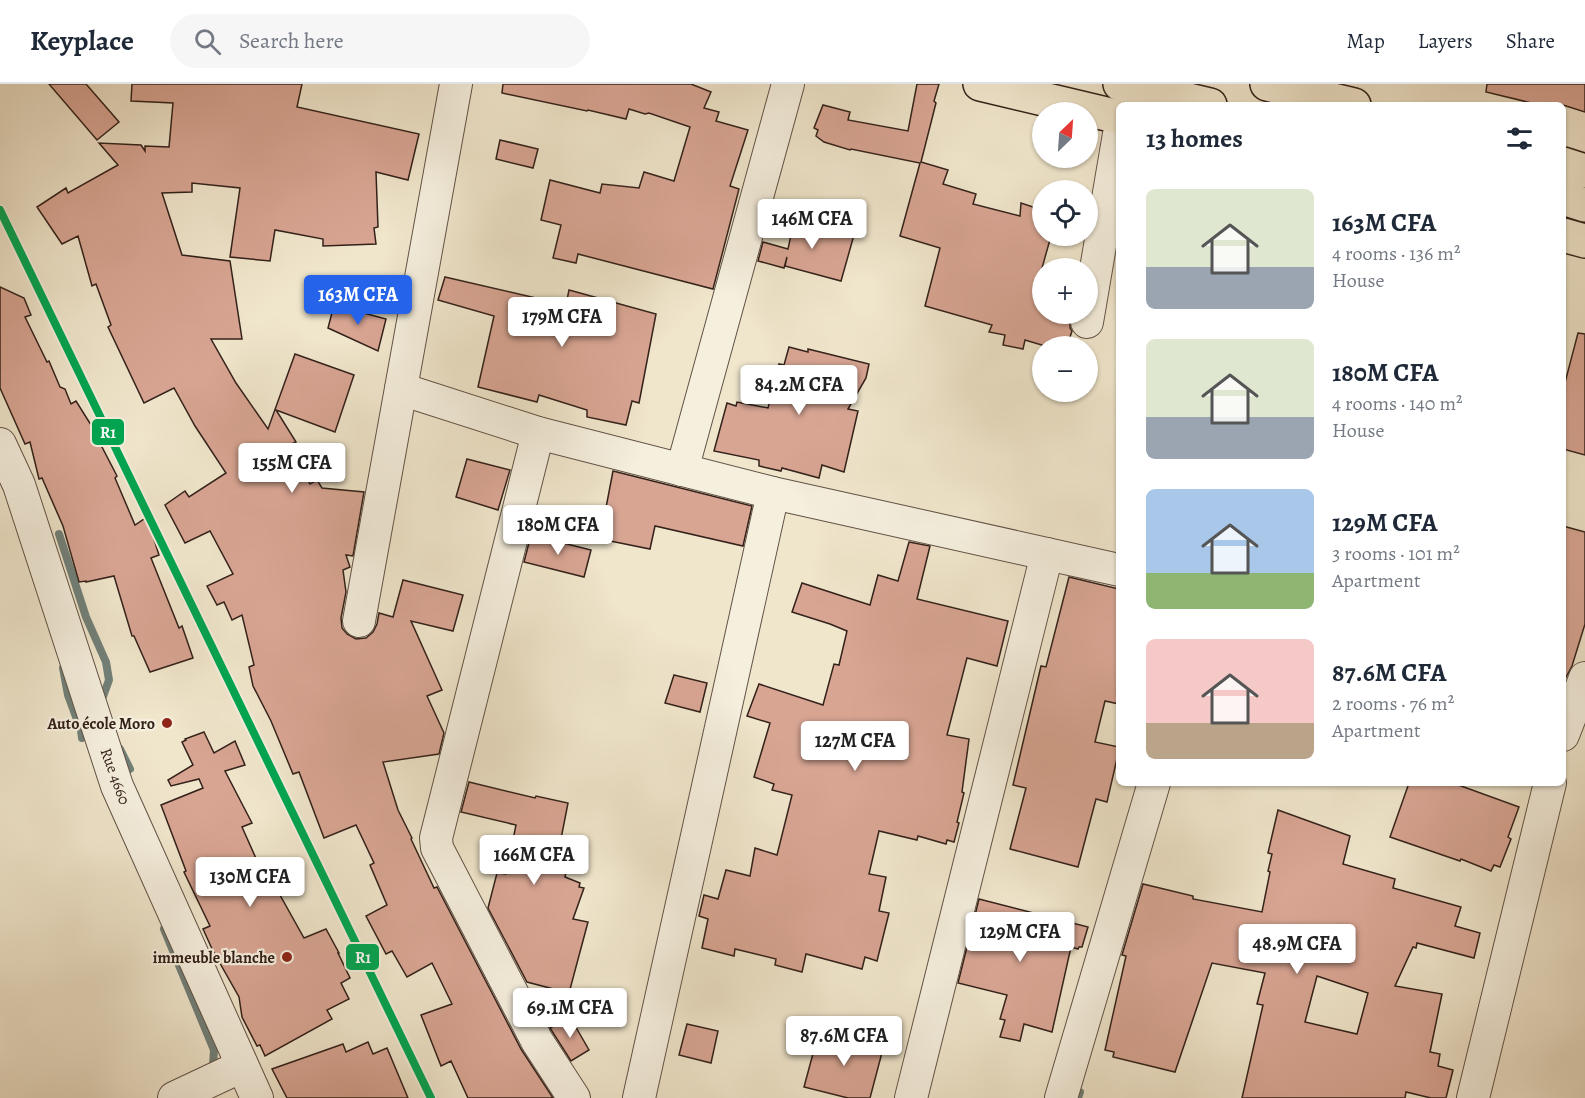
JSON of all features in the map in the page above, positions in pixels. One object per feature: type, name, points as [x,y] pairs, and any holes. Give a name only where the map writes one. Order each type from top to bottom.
[{"type":"main road","points":[[980,84],[1116,116]]},
{"type":"main road","points":[[1120,84],[1197,102]]},
{"type":"main road","points":[[1268,84],[1352,98]]},
{"type":"main road","points":[[1566,165],[1585,171]]},
{"type":"main road","points":[[1566,199],[1585,205]]},
{"type":"main road","points":[[1566,236],[1585,241]]},
{"type":"street","points":[[359,621],[456,84]]},
{"type":"street","points":[[682,470],[788,84]]},
{"type":"street","points":[[1098,258],[1116,152]]},
{"type":"street","points":[[401,389],[538,433],[773,493],[1116,569]]},
{"type":"street","points":[[538,433],[436,838],[437,848],[537,1041],[574,1098]]},
{"type":"street","name":"Rue 4660","points":[[0,444],[19,485],[117,786],[257,1098]]},
{"type":"street","points":[[639,1098],[773,493]]},
{"type":"street","points":[[911,1098],[1047,554]]},
{"type":"street","points":[[1566,672],[1585,677],[1566,727]]},
{"type":"street","points":[[1061,1098],[1153,786]]},
{"type":"street","points":[[1473,1098],[1550,786]]},
{"type":"street","points":[[174,1098],[242,1066]]},
{"type":"building","points":[[49,84],[86,84],[119,122],[97,140]]},
{"type":"building","points":[[132,84],[302,84],[297,107],[419,134],[408,180],[376,172],[378,227],[374,228],[376,244],[323,246],[323,239],[275,230],[270,261],[230,257],[240,188],[192,183],[192,192],[162,193],[182,255],[230,261],[242,339],[211,339],[236,383],[268,429],[295,354],[354,375],[335,432],[276,410],[296,442],[289,445],[310,484],[317,480],[322,488],[364,492],[353,556],[346,555],[350,567],[343,570],[346,592],[341,618],[342,628],[356,639],[366,638],[373,632],[379,613],[393,617],[403,580],[463,595],[453,631],[411,621],[442,690],[427,696],[444,733],[439,754],[383,762],[398,810],[434,888],[437,887],[521,1049],[553,1098],[468,1098],[451,1061],[441,1066],[421,1015],[452,1004],[432,963],[407,977],[392,951],[386,954],[366,916],[387,905],[370,865],[374,863],[356,825],[324,838],[299,772],[293,774],[271,721],[253,686],[249,667],[254,665],[242,615],[232,620],[224,602],[217,605],[207,586],[233,574],[210,531],[185,543],[165,505],[185,491],[189,497],[226,473],[195,426],[174,388],[144,403],[108,327],[111,325],[96,284],[92,286],[78,236],[62,244],[37,207],[66,188],[68,193],[118,165],[99,143],[141,145],[145,151],[145,146],[169,147],[173,103],[131,101]]},
{"type":"building","points":[[503,84],[691,84],[711,92],[704,108],[719,112],[716,121],[748,130],[730,186],[739,189],[713,289],[578,254],[576,263],[553,258],[561,225],[541,220],[550,180],[600,193],[602,184],[639,188],[644,172],[674,181],[690,127],[649,113],[629,109],[626,119],[502,93]]},
{"type":"building","points":[[917,84],[939,84],[921,162],[948,170],[943,184],[976,194],[973,204],[1020,216],[1021,203],[1032,207],[1032,246],[1048,246],[1045,258],[1032,258],[1032,324],[1070,324],[1072,331],[1070,336],[1032,336],[1032,342],[1025,340],[1023,349],[1003,345],[1005,335],[989,332],[992,325],[925,306],[940,248],[900,236],[920,163],[850,150],[824,142],[816,136],[818,130],[814,128],[823,105],[850,112],[848,120],[908,131]]},
{"type":"building","points":[[1487,84],[1585,84],[1585,112],[1566,106],[1566,102],[1528,102],[1486,92]]},
{"type":"building","points":[[500,140],[538,149],[533,168],[496,159]]},
{"type":"building","points":[[797,216],[854,235],[841,281],[785,266],[787,257],[784,268],[758,261],[763,242],[788,249]]},
{"type":"building","points":[[445,277],[566,305],[569,290],[656,314],[639,403],[632,401],[626,425],[587,417],[587,410],[539,395],[537,402],[478,387],[494,316],[438,300]]},
{"type":"building","points":[[0,287],[24,298],[31,315],[25,317],[47,362],[49,361],[60,387],[65,389],[71,404],[76,401],[103,444],[101,445],[117,476],[115,478],[135,525],[147,517],[159,555],[151,558],[179,628],[182,626],[193,658],[150,672],[132,636],[114,576],[79,582],[63,526],[42,478],[39,479],[30,442],[25,444],[0,388]]},
{"type":"building","points":[[334,305],[386,319],[378,351],[328,328]]},
{"type":"building","points":[[1578,333],[1585,334],[1585,455],[1566,450],[1566,379]]},
{"type":"building","points":[[789,347],[808,352],[808,349],[869,364],[866,378],[848,409],[858,411],[844,472],[822,465],[819,478],[782,468],[781,471],[759,466],[759,460],[714,451],[727,403],[736,406],[737,402],[768,408],[779,364],[784,365]]},
{"type":"building","points":[[467,459],[510,470],[498,510],[456,497]]},
{"type":"building","points":[[613,471],[752,506],[743,546],[655,526],[650,549],[600,539]]},
{"type":"building","points":[[1566,527],[1585,532],[1585,624],[1572,666],[1566,677]]},
{"type":"building","points":[[531,535],[591,550],[584,577],[524,562]]},
{"type":"building","points":[[909,542],[930,546],[917,599],[1008,621],[997,666],[967,658],[947,735],[969,739],[962,792],[964,793],[954,842],[947,840],[946,844],[918,836],[917,840],[879,831],[869,874],[886,877],[879,911],[889,913],[877,961],[865,957],[862,969],[806,954],[802,972],[775,965],[776,959],[735,949],[734,956],[702,948],[708,919],[699,916],[704,895],[718,899],[726,870],[750,876],[755,848],[777,855],[792,795],[772,790],[774,784],[754,777],[770,723],[747,716],[759,684],[823,705],[834,664],[839,665],[847,631],[792,612],[802,583],[870,605],[878,575],[898,581]]},
{"type":"building","points":[[1069,577],[1116,588],[1116,703],[1105,701],[1095,742],[1116,746],[1116,763],[1107,802],[1096,799],[1078,867],[1010,849],[1026,788],[1013,785],[1041,666],[1046,667]]},
{"type":"building","points":[[674,675],[707,683],[700,712],[665,703]]},
{"type":"building","points":[[204,732],[214,753],[235,741],[245,765],[225,771],[252,823],[242,827],[263,874],[275,867],[287,891],[280,895],[304,938],[326,929],[350,978],[341,983],[349,999],[327,1010],[332,1019],[265,1056],[260,1045],[257,1046],[242,1017],[239,997],[203,929],[210,926],[184,872],[186,871],[161,805],[203,788],[199,779],[171,786],[168,780],[193,765],[182,742]]},
{"type":"building","points":[[469,782],[535,798],[536,796],[568,803],[559,849],[570,853],[565,877],[580,883],[579,887],[584,888],[573,919],[588,922],[569,993],[527,982],[488,908],[497,873],[506,874],[516,825],[461,812]]},
{"type":"building","points":[[1408,786],[1461,786],[1519,807],[1508,837],[1511,839],[1500,867],[1494,865],[1491,871],[1461,859],[1460,861],[1390,837]]},
{"type":"building","points":[[1278,810],[1350,836],[1343,864],[1395,879],[1393,888],[1461,907],[1455,926],[1480,933],[1474,958],[1417,943],[1395,986],[1442,994],[1430,1052],[1440,1054],[1438,1066],[1453,1070],[1446,1098],[1431,1098],[1406,1092],[1405,1098],[1242,1098],[1263,1005],[1257,1004],[1265,973],[1212,963],[1175,1072],[1113,1057],[1114,1052],[1105,1050],[1126,956],[1122,955],[1143,884],[1193,896],[1193,899],[1262,912],[1272,854],[1268,853]],"holes":[[[1317,976],[1368,993],[1357,1034],[1305,1022]]]},
{"type":"building","points":[[979,899],[1088,927],[1082,947],[1078,949],[1071,947],[1052,1032],[1024,1024],[1020,1041],[1000,1037],[1005,1020],[1000,1019],[1007,995],[958,983]]},
{"type":"building","points":[[570,1017],[589,1050],[571,1061],[550,1028]]},
{"type":"building","points":[[687,1024],[718,1031],[711,1063],[679,1055]]},
{"type":"building","points":[[818,1035],[844,1041],[845,1036],[884,1045],[870,1098],[848,1098],[804,1087]]},
{"type":"building","points":[[368,1042],[373,1054],[387,1048],[408,1098],[287,1098],[272,1069],[343,1044],[346,1052]]},
{"type":"waterway","points":[[59,534],[86,617],[106,662],[109,680],[101,702]]},
{"type":"waterway","points":[[63,668],[68,695],[82,738]]},
{"type":"waterway","points":[[120,749],[130,769]]},
{"type":"waterway","points":[[164,929],[214,1050],[213,1065]]},
{"type":"waterway","points":[[1078,1098],[1080,1092]]},
{"type":"transit line","name":"R1","points":[[0,210],[431,1098]]},
{"type":"place","name":"Auto école Moro","points":[[167,723]]},
{"type":"place","name":"immeuble blanche","points":[[287,957]]}]
